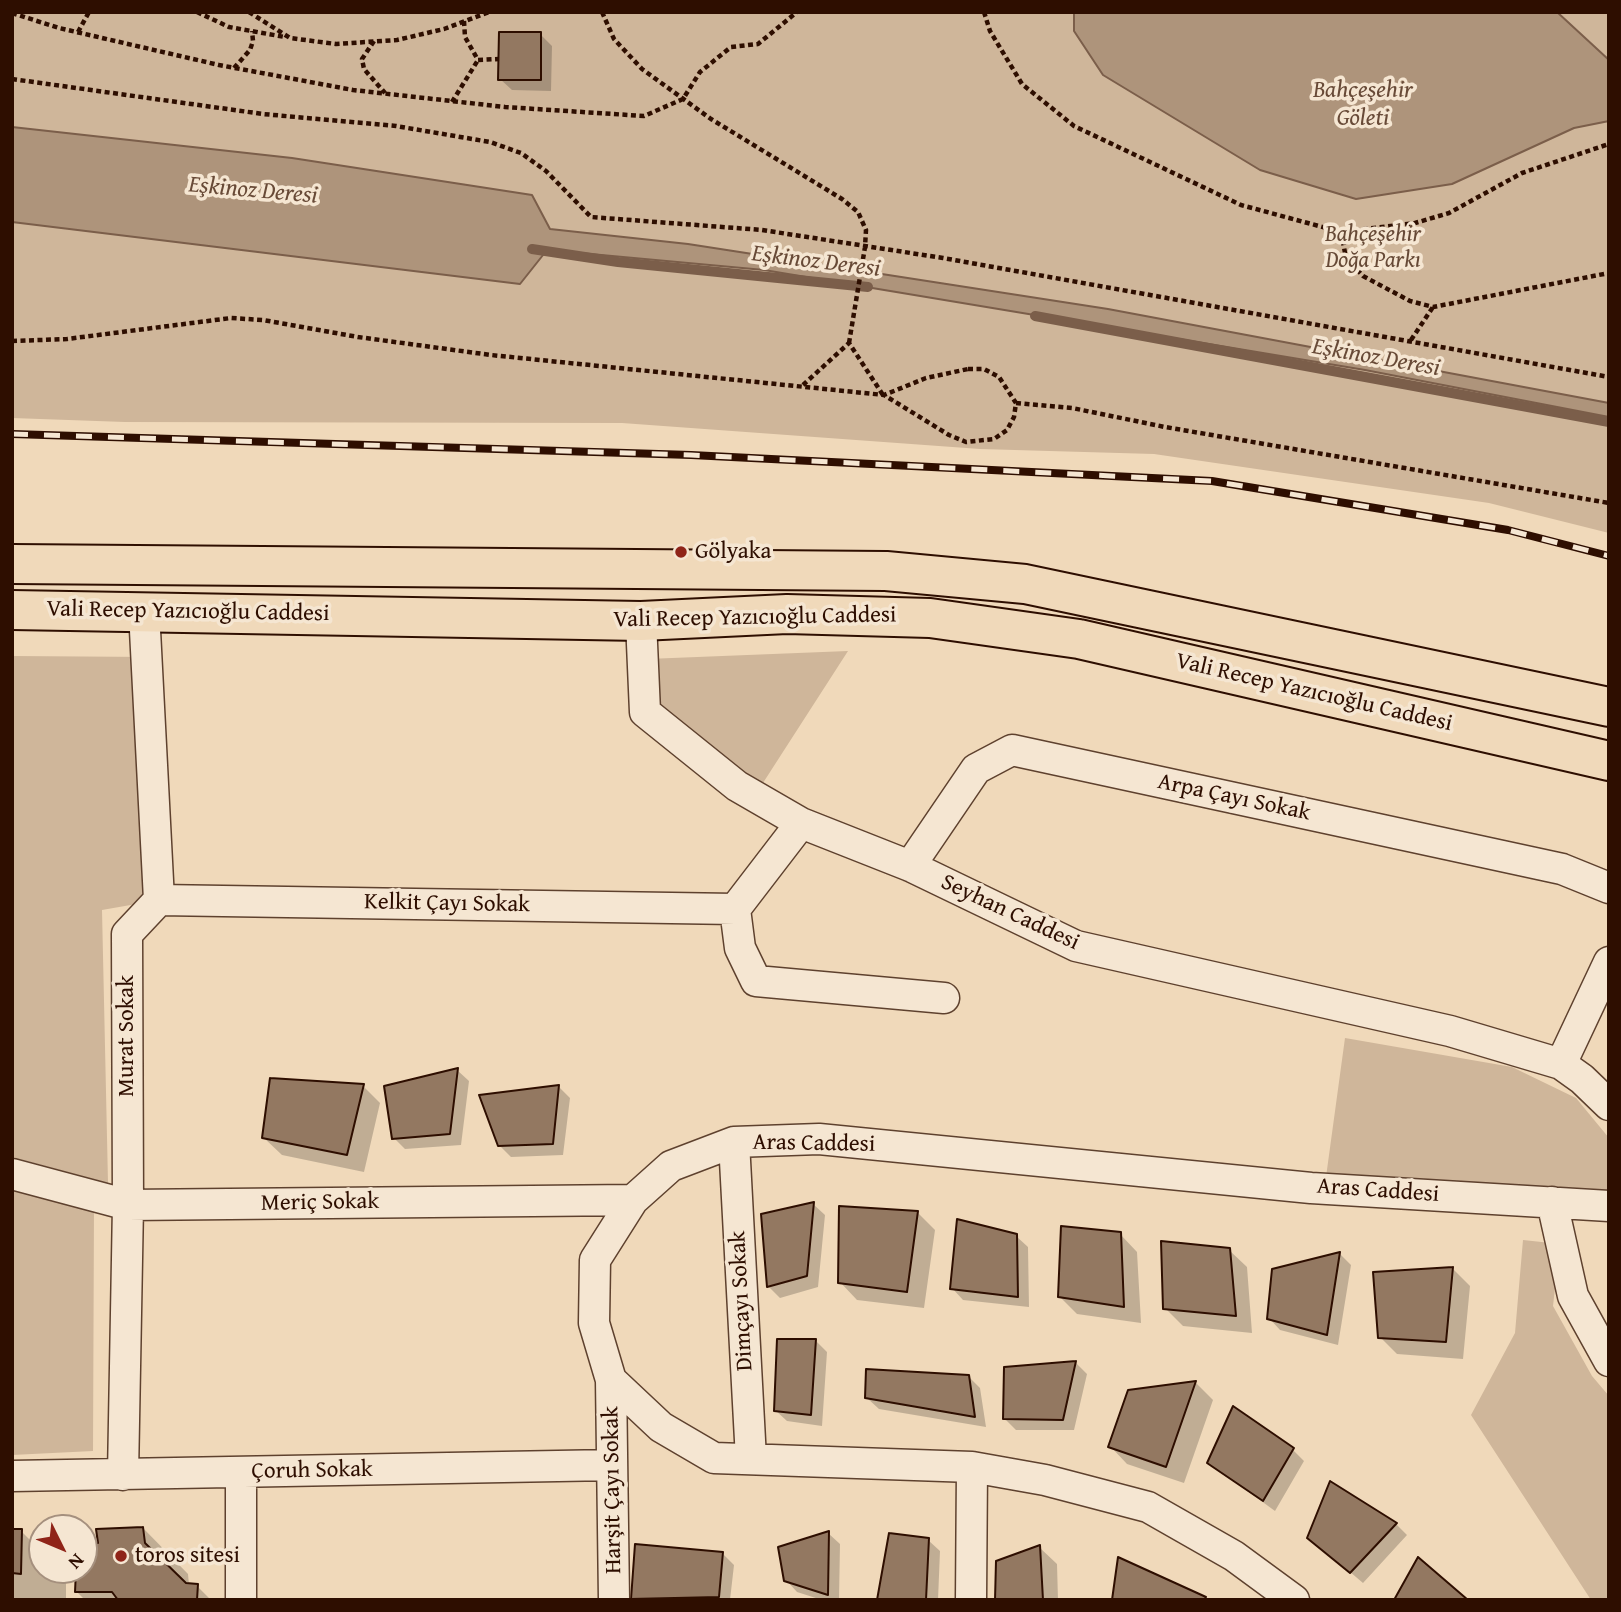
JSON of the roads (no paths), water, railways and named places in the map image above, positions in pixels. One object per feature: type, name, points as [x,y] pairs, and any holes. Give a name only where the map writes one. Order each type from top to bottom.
[{"type":"main road","name":"Vali Recep Yazıcıoğlu Caddesi","points":[[12,564],[886,571],[1025,584],[1609,707]]},
{"type":"main road","name":"Vali Recep Yazıcıoğlu Caddesi","points":[[12,610],[641,621],[787,614],[930,618],[1079,639],[1609,761]]},
{"type":"street","points":[[144,611],[159,900]]},
{"type":"street","name":"Seyhan Caddesi","points":[[641,621],[645,712],[737,786],[801,823],[910,866],[1076,946],[1450,1031],[1561,1064],[1582,1079],[1609,1105]]},
{"type":"street","name":"Arpa Çayı Sokak","points":[[910,866],[976,769],[1012,750],[1562,869],[1609,888]]},
{"type":"street","points":[[801,823],[735,909],[740,948],[756,981],[944,998]]},
{"type":"street","name":"Kelkit Çayı Sokak","points":[[159,900],[735,909]]},
{"type":"street","name":"Murat Sokak","points":[[123,1475],[128,1205],[127,934],[159,900]]},
{"type":"street","points":[[1561,1064],[1609,962]]},
{"type":"street","name":"Aras Caddesi","points":[[611,1380],[594,1323],[595,1260],[633,1200],[671,1166],[734,1142],[818,1139],[1311,1188],[1609,1206]]},
{"type":"street","name":"Dimçayı Sokak","points":[[734,1142],[751,1459]]},
{"type":"street","name":"Meriç Sokak","points":[[12,1174],[128,1205],[633,1200]]},
{"type":"street","points":[[1552,1202],[1573,1296],[1609,1361]]},
{"type":"street","points":[[611,1380],[661,1427],[714,1458],[972,1467],[1045,1480],[1148,1507],[1234,1556],[1294,1600]]},
{"type":"street","name":"Harşit Çayı Sokak","points":[[611,1380],[614,1600]]},
{"type":"street","name":"Çoruh Sokak","points":[[12,1476],[612,1465]]},
{"type":"street","points":[[971,1600],[972,1467]]},
{"type":"street","points":[[241,1472],[241,1600]]},
{"type":"water","name":"Bahçeşehir Göleti","points":[[1074,12],[1557,12],[1609,60],[1609,121],[1574,128],[1452,184],[1356,199],[1260,170],[1103,75],[1074,31]]},
{"type":"water","points":[[12,127],[292,158],[532,195],[550,229],[688,244],[1108,309],[1609,403],[1609,417],[1365,370],[764,270],[547,250],[520,284],[12,222]]},
{"type":"waterway","name":"Eşkinoz Deresi","points":[[532,249],[618,262],[868,287]]},
{"type":"waterway","name":"Eşkinoz Deresi","points":[[1035,316],[1609,422]]},
{"type":"railway","points":[[12,434],[691,455],[1212,481],[1508,530],[1609,556]]},
{"type":"place","name":"Gölyaka","points":[[681,552]]},
{"type":"place","name":"toros sitesi","points":[[121,1556]]},
{"type":"park label","name":"Bahçeşehir Doğa Parkı","points":[[1373,248]]}]
